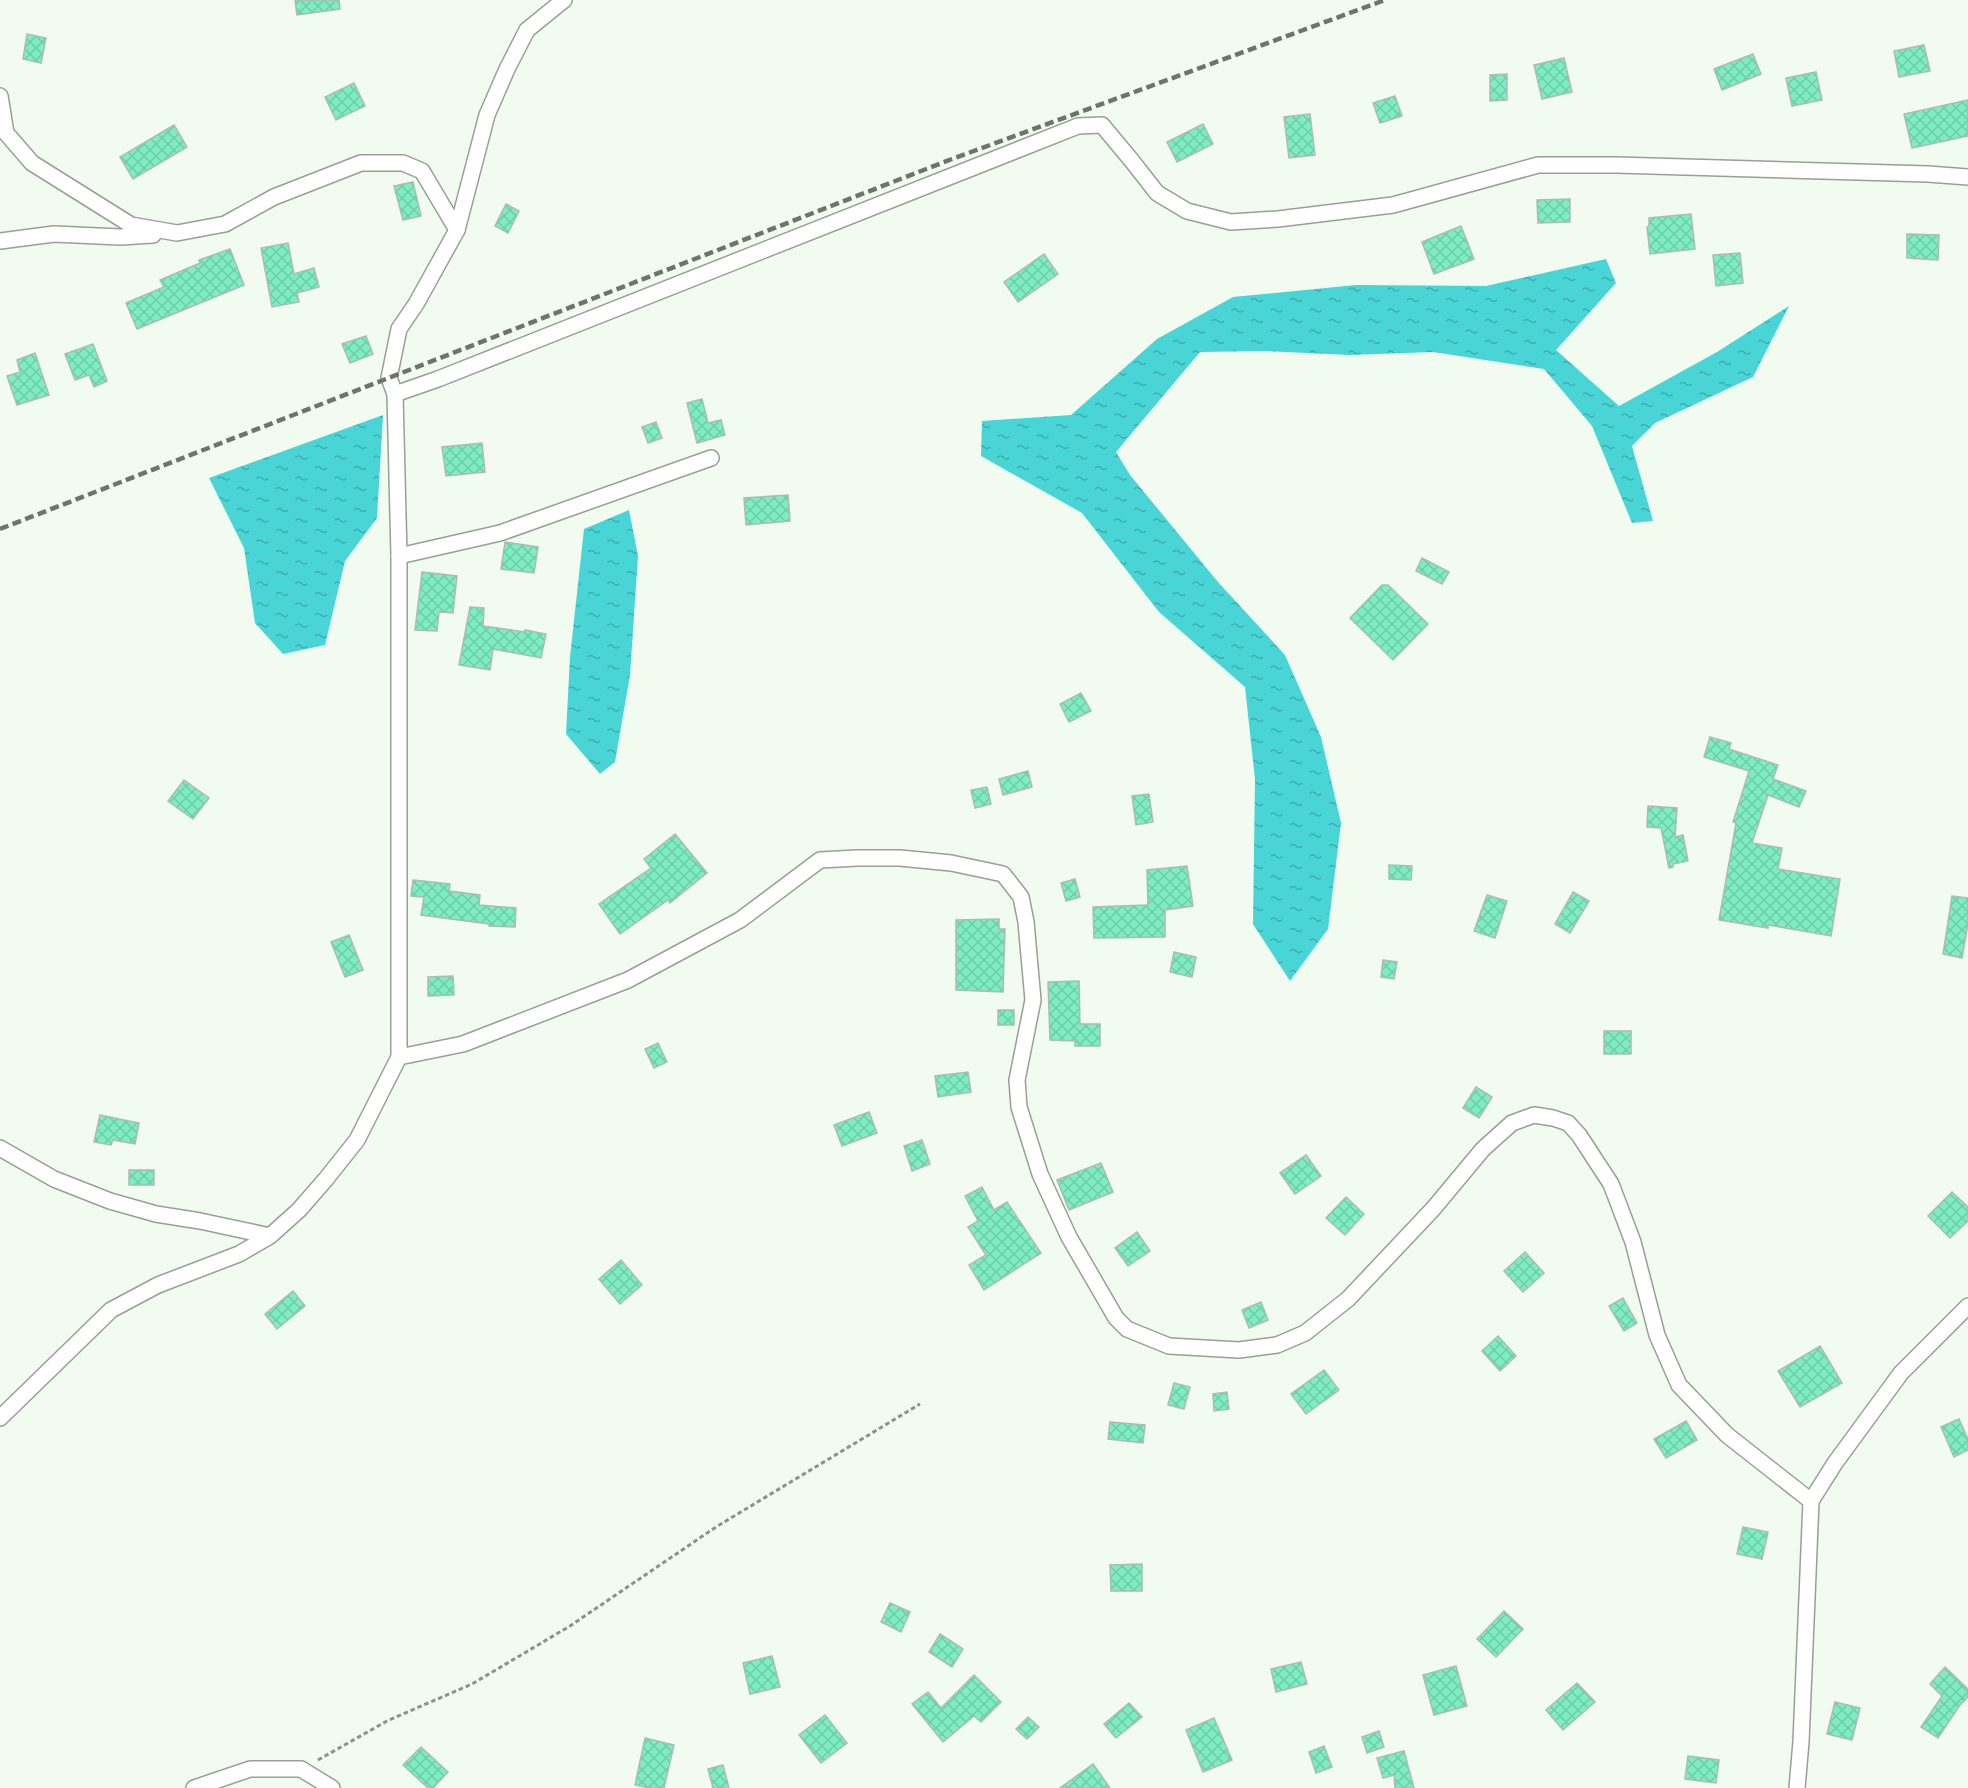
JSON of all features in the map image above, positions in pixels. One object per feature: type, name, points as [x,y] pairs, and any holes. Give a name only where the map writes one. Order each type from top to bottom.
[{"type":"street","points":[[0,1418],[111,1310],[158,1285],[239,1254],[270,1236],[299,1210],[357,1140],[399,1057],[399,556],[395,394],[389,378],[399,329],[416,304],[458,230],[487,115],[507,69],[527,30],[564,0]]},
{"type":"street","points":[[0,96],[6,133],[32,163],[131,225],[177,233]]},
{"type":"street","points":[[395,394],[1078,126],[1102,125],[1157,193],[1187,211],[1231,222],[1278,219],[1394,205],[1538,165],[1616,165],[1968,177]]},
{"type":"street","points":[[0,241],[54,234],[120,237],[177,233],[225,224],[274,197],[361,163],[403,163],[422,171],[458,230]]},
{"type":"street","points":[[399,556],[500,533],[711,458]]},
{"type":"street","points":[[399,1057],[463,1044],[628,980],[740,920],[820,860],[900,858],[951,863],[1003,874],[1021,897],[1026,922],[1033,1000],[1017,1080],[1019,1107],[1040,1174],[1069,1237],[1116,1318],[1127,1329],[1169,1346],[1239,1350],[1277,1345],[1305,1333],[1348,1299],[1433,1209],[1483,1149],[1512,1123],[1534,1115],[1553,1118],[1568,1123],[1579,1135],[1611,1184],[1633,1242],[1657,1335],[1678,1385],[1727,1435],[1811,1501]]},
{"type":"street","points":[[0,1148],[54,1179],[110,1201],[156,1214],[270,1236]]},
{"type":"street","points":[[1797,1788],[1811,1501],[1835,1463],[1901,1373],[1968,1306]]},
{"type":"street","points":[[194,1788],[250,1769],[301,1769],[332,1788]]},
{"type":"path","points":[[301,1769],[387,1721],[472,1684],[560,1632],[716,1527],[920,1404]]},
{"type":"water","points":[[1606,259],[1616,283],[1556,350],[1619,406],[1717,352],[1789,306],[1753,377],[1655,423],[1632,446],[1653,521],[1632,523],[1592,426],[1544,369],[1433,352],[1350,355],[1266,351],[1200,352],[1116,452],[1130,475],[1218,582],[1285,655],[1321,737],[1341,823],[1328,929],[1290,981],[1253,924],[1255,779],[1245,687],[1159,612],[1082,513],[981,456],[982,421],[1071,415],[1157,339],[1233,297],[1356,285],[1486,286]]},
{"type":"water","points":[[383,415],[377,518],[345,561],[325,645],[283,654],[255,623],[244,548],[209,478]]},
{"type":"water","points":[[629,510],[638,556],[630,675],[615,762],[600,774],[566,734],[570,657],[584,529]]},
{"type":"building","points":[[295,0],[339,0],[340,9],[297,15]]},
{"type":"building","points":[[27,34],[46,38],[41,63],[23,59]]},
{"type":"building","points":[[1924,45],[1930,71],[1899,77],[1894,51]]},
{"type":"building","points":[[1753,54],[1761,74],[1722,90],[1714,69]]},
{"type":"building","points":[[1564,58],[1572,92],[1542,99],[1534,65]]},
{"type":"building","points":[[1816,72],[1822,100],[1792,106],[1786,78]]},
{"type":"building","points":[[1507,74],[1507,100],[1490,101],[1490,75]]},
{"type":"building","points":[[354,83],[365,106],[336,120],[325,97]]},
{"type":"building","points":[[1395,96],[1402,116],[1380,123],[1373,103]]},
{"type":"building","points":[[1968,100],[1968,136],[1912,148],[1904,114]]},
{"type":"building","points":[[1310,114],[1315,155],[1289,158],[1284,117]]},
{"type":"building","points":[[1203,124],[1213,144],[1177,162],[1167,142]]},
{"type":"building","points":[[174,125],[187,147],[133,179],[120,157]]},
{"type":"building","points":[[413,182],[421,216],[403,220],[394,186]]},
{"type":"building","points":[[1570,199],[1570,222],[1538,223],[1537,200]]},
{"type":"building","points":[[506,204],[519,211],[508,233],[495,226]]},
{"type":"building","points":[[1691,214],[1695,249],[1650,254],[1647,227],[1649,218]]},
{"type":"building","points":[[1461,226],[1474,259],[1434,274],[1422,242]]},
{"type":"building","points":[[1907,234],[1939,235],[1938,260],[1907,258]]},
{"type":"building","points":[[288,243],[294,274],[314,268],[319,287],[297,293],[299,302],[272,307],[261,248]]},
{"type":"building","points":[[230,249],[244,285],[137,329],[126,303],[164,287],[160,280],[200,263],[199,260]]},
{"type":"building","points":[[1740,253],[1743,283],[1716,286],[1713,255]]},
{"type":"building","points":[[1044,254],[1058,274],[1018,302],[1004,282]]},
{"type":"building","points":[[366,336],[373,354],[350,363],[342,344]]},
{"type":"building","points":[[93,344],[107,381],[94,387],[89,375],[75,380],[65,354]]},
{"type":"building","points":[[35,353],[49,395],[17,405],[7,376],[20,372],[17,360]]},
{"type":"building","points":[[702,399],[708,423],[721,420],[725,435],[697,443],[687,403]]},
{"type":"building","points":[[656,422],[662,438],[648,443],[642,427]]},
{"type":"building","points":[[482,443],[485,472],[446,476],[442,447]]},
{"type":"building","points":[[788,495],[790,521],[746,525],[744,498]]},
{"type":"building","points":[[505,542],[538,547],[534,573],[501,569]]},
{"type":"building","points":[[1422,558],[1449,572],[1442,584],[1416,571]]},
{"type":"building","points":[[422,572],[457,576],[453,613],[439,612],[437,631],[415,630]]},
{"type":"building","points":[[1382,585],[1388,585],[1428,624],[1393,660],[1350,618]]},
{"type":"building","points":[[470,607],[484,608],[483,626],[546,634],[541,658],[493,649],[490,670],[459,665]]},
{"type":"building","points":[[1081,693],[1091,711],[1069,722],[1060,704]]},
{"type":"building","points":[[1710,737],[1731,743],[1729,749],[1778,765],[1773,779],[1806,791],[1799,807],[1768,795],[1752,843],[1782,848],[1778,869],[1840,879],[1831,936],[1768,925],[1768,928],[1719,920],[1736,823],[1733,822],[1749,771],[1704,757]]},
{"type":"building","points":[[1028,771],[1032,787],[1003,795],[999,779]]},
{"type":"building","points":[[184,780],[209,798],[193,819],[168,801]]},
{"type":"building","points":[[987,787],[991,804],[975,808],[971,790]]},
{"type":"building","points":[[1149,794],[1153,822],[1136,825],[1132,796]]},
{"type":"building","points":[[1648,806],[1677,808],[1675,837],[1683,835],[1688,861],[1673,864],[1673,867],[1669,868],[1661,828],[1647,827]]},
{"type":"building","points":[[675,834],[707,873],[670,903],[668,900],[620,934],[599,904],[651,868],[644,859]]},
{"type":"building","points":[[1389,865],[1412,866],[1411,880],[1389,879]]},
{"type":"building","points":[[1187,866],[1193,906],[1165,910],[1165,937],[1094,938],[1093,907],[1148,905],[1147,870]]},
{"type":"building","points":[[1075,879],[1080,897],[1066,901],[1061,883]]},
{"type":"building","points":[[413,880],[450,884],[449,891],[480,895],[479,905],[516,908],[515,927],[489,926],[489,924],[421,915],[424,897],[411,896]]},
{"type":"building","points":[[1573,892],[1589,901],[1570,933],[1555,924]]},
{"type":"building","points":[[1487,895],[1507,901],[1495,938],[1474,931]]},
{"type":"building","points":[[1952,896],[1968,898],[1968,924],[1962,958],[1943,954]]},
{"type":"building","points":[[999,919],[999,929],[1005,929],[1003,992],[956,990],[956,920]]},
{"type":"building","points":[[349,935],[363,970],[345,977],[331,942]]},
{"type":"building","points":[[1174,952],[1196,957],[1192,977],[1170,972]]},
{"type":"building","points":[[1383,960],[1397,962],[1394,979],[1381,977]]},
{"type":"building","points":[[453,976],[454,995],[428,996],[428,977]]},
{"type":"building","points":[[1079,981],[1080,1024],[1100,1024],[1100,1046],[1075,1046],[1075,1041],[1050,1040],[1048,982]]},
{"type":"building","points":[[998,1010],[1014,1010],[1014,1025],[998,1025]]},
{"type":"building","points":[[1604,1031],[1631,1031],[1631,1054],[1604,1054]]},
{"type":"building","points":[[658,1043],[667,1062],[654,1068],[645,1049]]},
{"type":"building","points":[[968,1072],[971,1092],[938,1097],[935,1076]]},
{"type":"building","points":[[1476,1087],[1492,1097],[1479,1118],[1463,1108]]},
{"type":"building","points":[[869,1112],[877,1133],[842,1146],[834,1125]]},
{"type":"building","points":[[100,1115],[139,1123],[135,1144],[113,1140],[111,1145],[94,1142]]},
{"type":"building","points":[[922,1140],[930,1164],[912,1171],[904,1146]]},
{"type":"building","points":[[1306,1155],[1321,1176],[1295,1194],[1280,1173]]},
{"type":"building","points":[[1101,1163],[1113,1192],[1069,1210],[1057,1180]]},
{"type":"building","points":[[129,1170],[154,1170],[154,1185],[129,1185]]},
{"type":"building","points":[[982,1187],[994,1210],[1007,1202],[1041,1253],[984,1290],[969,1265],[986,1255],[968,1227],[978,1221],[965,1196]]},
{"type":"building","points":[[1952,1192],[1968,1207],[1968,1221],[1950,1238],[1928,1216]]},
{"type":"building","points":[[1346,1197],[1364,1214],[1345,1235],[1326,1218]]},
{"type":"building","points":[[1137,1232],[1150,1251],[1128,1266],[1115,1248]]},
{"type":"building","points":[[1525,1252],[1544,1273],[1523,1292],[1504,1271]]},
{"type":"building","points":[[621,1260],[642,1285],[620,1304],[599,1279]]},
{"type":"building","points":[[293,1291],[305,1306],[277,1329],[265,1314]]},
{"type":"building","points":[[1623,1298],[1637,1323],[1624,1331],[1609,1306]]},
{"type":"building","points":[[1261,1302],[1268,1320],[1249,1328],[1242,1310]]},
{"type":"building","points":[[1498,1336],[1516,1356],[1500,1371],[1482,1351]]},
{"type":"building","points":[[1820,1346],[1842,1383],[1800,1407],[1778,1371]]},
{"type":"building","points":[[1324,1370],[1339,1390],[1306,1414],[1291,1394]]},
{"type":"building","points":[[1174,1383],[1190,1387],[1184,1409],[1168,1405]]},
{"type":"building","points":[[1227,1392],[1229,1409],[1214,1411],[1213,1394]]},
{"type":"building","points":[[1959,1419],[1968,1439],[1968,1450],[1954,1457],[1941,1427]]},
{"type":"building","points":[[1686,1421],[1697,1440],[1666,1458],[1654,1439]]},
{"type":"building","points":[[1110,1422],[1145,1425],[1143,1443],[1108,1439]]},
{"type":"building","points":[[1743,1527],[1768,1532],[1762,1559],[1737,1554]]},
{"type":"building","points":[[1142,1564],[1142,1591],[1111,1591],[1110,1565]]},
{"type":"building","points":[[890,1603],[910,1612],[901,1632],[881,1622]]},
{"type":"building","points":[[1504,1611],[1523,1629],[1496,1657],[1477,1639]]},
{"type":"building","points":[[940,1634],[963,1649],[952,1667],[929,1652]]},
{"type":"building","points":[[772,1656],[780,1687],[750,1694],[743,1663]]},
{"type":"building","points":[[1301,1662],[1307,1684],[1276,1692],[1271,1669]]},
{"type":"building","points":[[1456,1666],[1467,1706],[1434,1715],[1423,1675]]},
{"type":"building","points":[[1945,1667],[1968,1689],[1968,1697],[1938,1738],[1921,1727],[1942,1696],[1930,1684]]},
{"type":"building","points":[[974,1675],[1001,1702],[981,1722],[974,1716],[943,1742],[912,1704],[928,1692],[941,1708]]},
{"type":"building","points":[[1577,1683],[1595,1702],[1563,1730],[1546,1710]]},
{"type":"building","points":[[1835,1702],[1860,1708],[1852,1740],[1827,1734]]},
{"type":"building","points":[[1129,1703],[1142,1717],[1116,1738],[1104,1724]]},
{"type":"building","points":[[825,1715],[847,1743],[821,1763],[799,1735]]},
{"type":"building","points":[[1028,1717],[1039,1727],[1027,1739],[1016,1729]]},
{"type":"building","points":[[1214,1718],[1232,1760],[1203,1772],[1186,1730]]},
{"type":"building","points":[[1379,1731],[1384,1747],[1367,1753],[1362,1737]]},
{"type":"building","points":[[645,1738],[674,1745],[664,1788],[635,1785]]},
{"type":"building","points":[[1324,1746],[1332,1767],[1316,1773],[1309,1752]]},
{"type":"building","points":[[421,1747],[448,1772],[433,1788],[428,1788],[403,1765]]},
{"type":"building","points":[[1404,1751],[1414,1788],[1395,1788],[1394,1775],[1383,1778],[1377,1758]]},
{"type":"building","points":[[1688,1756],[1719,1760],[1716,1783],[1685,1779]]},
{"type":"building","points":[[1093,1764],[1110,1788],[1060,1788]]},
{"type":"building","points":[[723,1765],[729,1788],[713,1788],[708,1769]]},
{"type":"railway","points":[[0,529],[952,159],[1385,0]]}]
